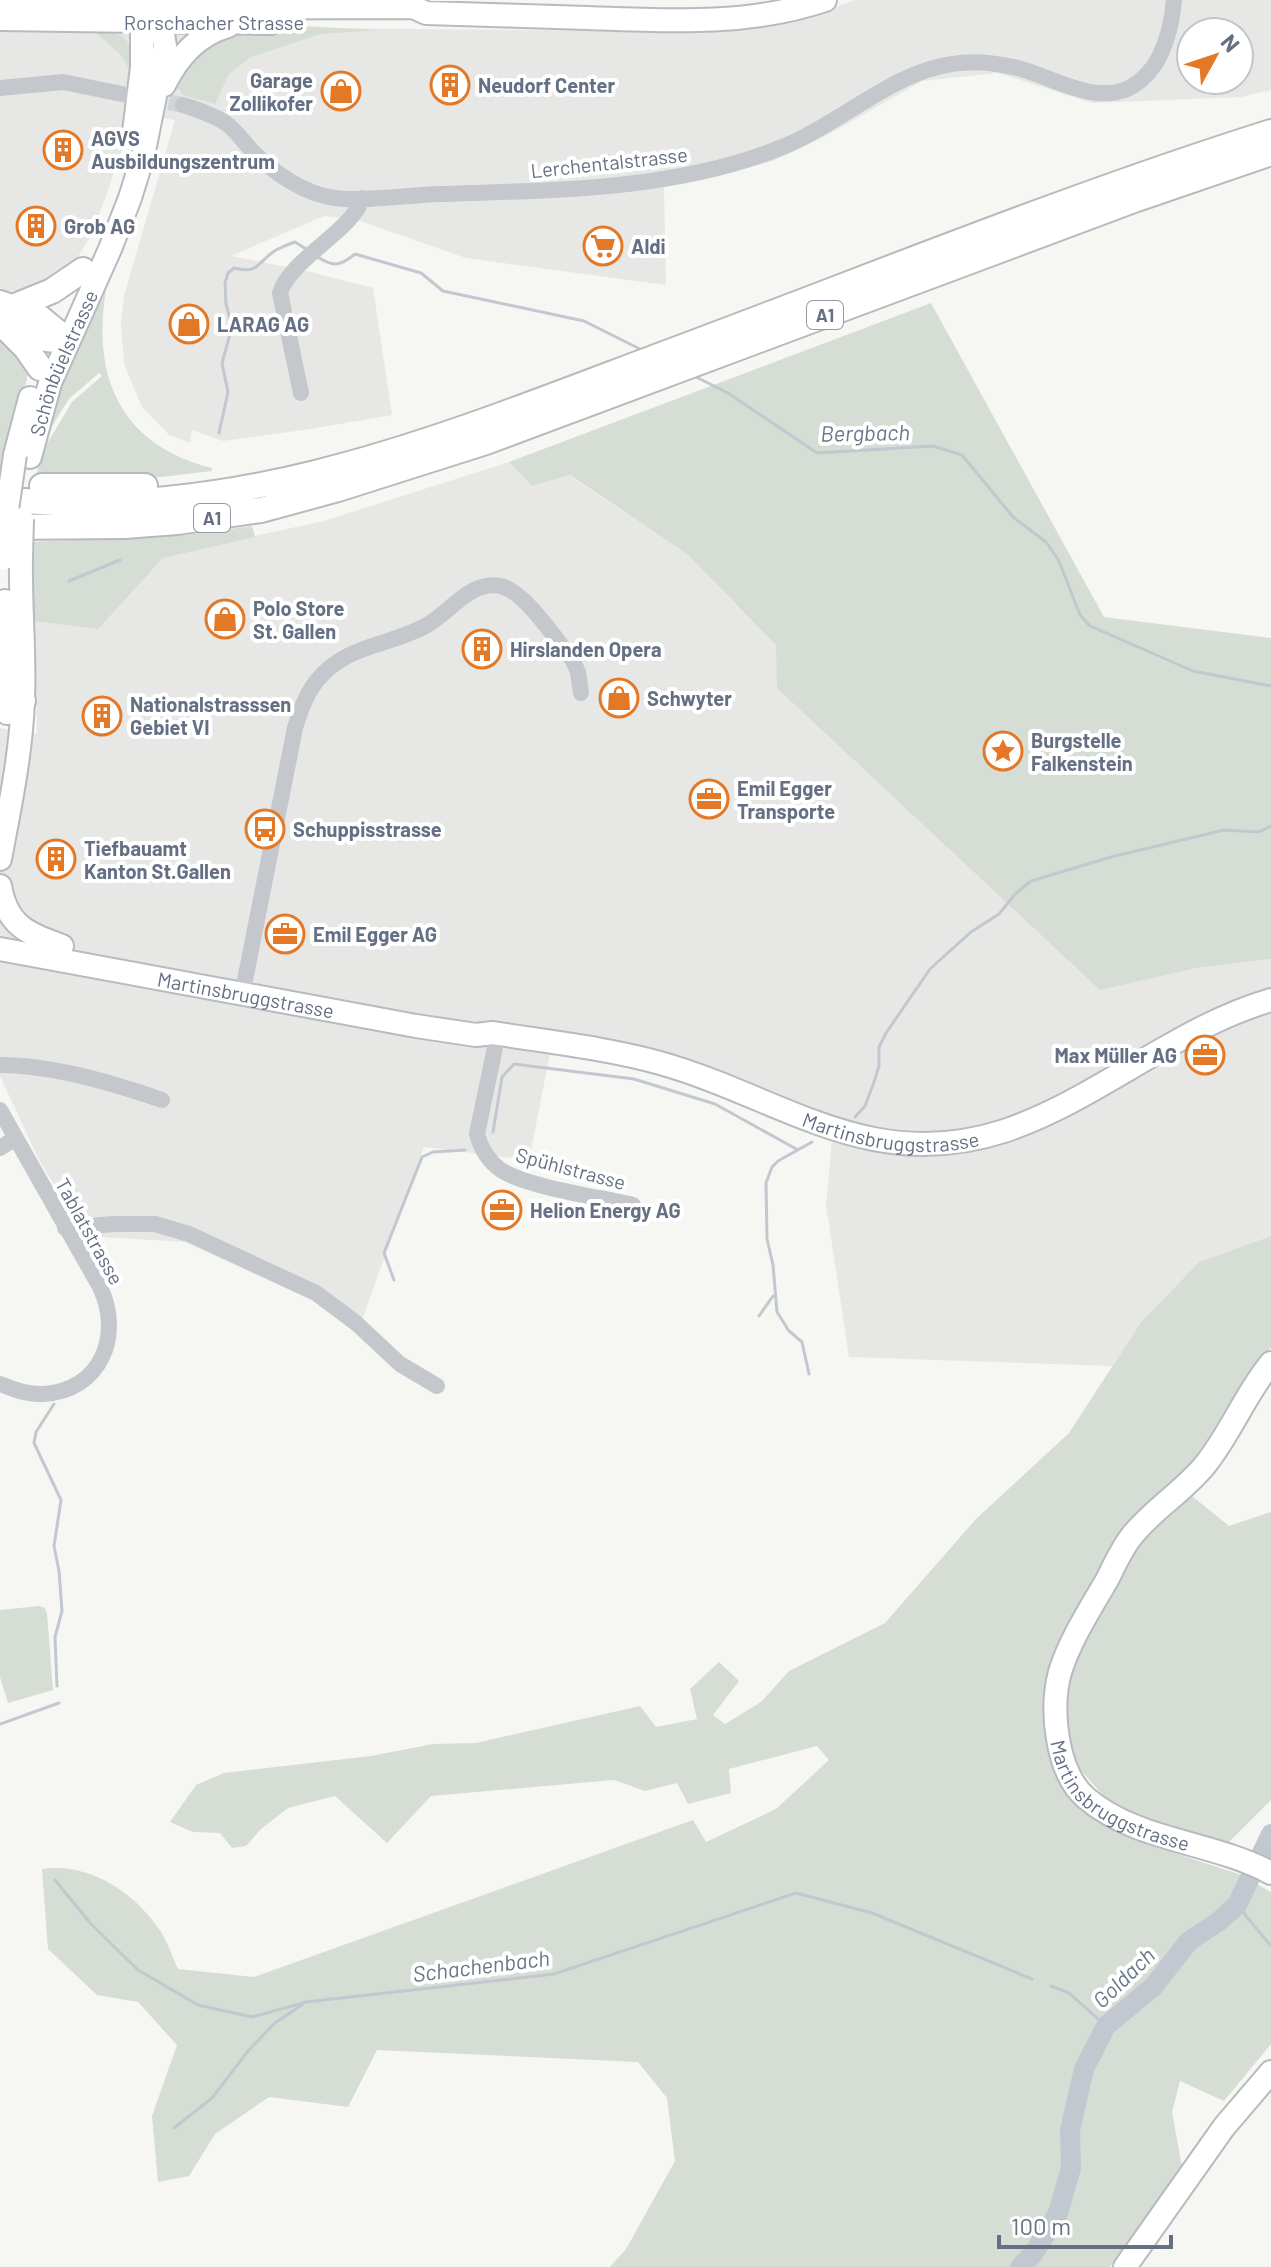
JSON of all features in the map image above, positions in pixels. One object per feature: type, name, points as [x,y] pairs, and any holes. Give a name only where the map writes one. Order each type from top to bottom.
[{"type":"highway","name":"A1","points":[[0,499],[92,505],[215,495],[323,472],[431,440],[1014,222],[1271,132]]},
{"type":"highway","name":"A1","points":[[0,527],[177,522],[249,512],[297,501],[486,442],[1084,218],[1271,153]]},
{"type":"highway","points":[[4,314],[52,291],[83,270]]},
{"type":"highway","points":[[4,314],[39,317],[58,337]]},
{"type":"highway","points":[[4,314],[40,368]]},
{"type":"highway","name":"A1","points":[[0,483],[93,488],[206,480],[431,440]]},
{"type":"highway","name":"A1","points":[[0,516],[84,527]]},
{"type":"main road","name":"Rorschacher Strasse","points":[[4,18],[413,7],[426,13],[713,20],[777,13],[825,0]]},
{"type":"main road","name":"Rorschacher Strasse","points":[[152,13],[235,24],[416,19],[426,13]]},
{"type":"main road","name":"Schönbüelstrasse","points":[[22,456],[21,426],[40,368],[110,249],[130,198],[155,104],[165,46],[152,13]]},
{"type":"main road","name":"Schönbüelstrasse","points":[[0,782],[8,700],[13,558],[7,510],[22,456],[42,405],[58,337],[83,270],[110,211],[129,154],[152,13]]},
{"type":"main road","points":[[155,104],[182,55],[216,29],[235,24]]},
{"type":"main road","name":"Schönbüelstrasse","points":[[0,859],[17,763],[8,700],[3,611],[13,558]]},
{"type":"main road","name":"Martinsbruggstrasse","points":[[0,886],[4,903],[18,925],[29,934],[62,946]]},
{"type":"main road","name":"Martinsbruggstrasse","points":[[0,935],[246,987],[275,1001],[476,1035],[495,1033],[660,1063],[842,1133],[878,1142],[929,1144],[976,1139],[1044,1114],[1214,1022],[1271,1000]]},
{"type":"main road","name":"Martinsbruggstrasse","points":[[0,949],[246,987]]},
{"type":"main road","name":"Martinsbruggstrasse","points":[[1271,1363],[1203,1467],[1129,1540],[1081,1627],[1058,1682],[1059,1745],[1067,1776],[1078,1790],[1103,1809],[1148,1832],[1240,1859],[1271,1873]]},
{"type":"main road","points":[[1125,2267],[1216,2138],[1271,2072]]},
{"type":"street","name":"Lerchentalstrasse","points":[[183,105],[228,125],[258,156],[289,180],[335,198],[616,185],[690,175],[786,145],[847,114],[894,84],[950,64],[980,62],[1016,68],[1093,93],[1111,93],[1129,88],[1143,78],[1167,41],[1174,0]]},
{"type":"street","points":[[4,85],[63,82],[122,94]]},
{"type":"street","points":[[301,393],[280,293],[283,284],[354,214],[362,198]]},
{"type":"street","points":[[246,987],[295,728],[308,692],[332,665],[364,647],[420,629],[478,587],[505,586],[523,600],[572,659],[578,672],[581,693]]},
{"type":"street","name":"Spühlstrasse","points":[[495,1033],[477,1134],[488,1158],[517,1178],[633,1205]]},
{"type":"street","points":[[0,1065],[31,1067],[105,1082],[162,1100]]},
{"type":"street","name":"Tablatstrasse","points":[[0,1110],[7,1144],[65,1228],[105,1296],[111,1327],[108,1347],[98,1365],[85,1378],[59,1392],[28,1393],[0,1384]]},
{"type":"street","points":[[65,1228],[155,1224],[189,1234],[316,1293],[356,1323],[400,1364],[437,1386]]},
{"type":"shaded area","points":[[856,0],[1271,0],[1271,90],[1255,94],[1255,16],[1175,16],[1175,96],[1245,96],[1241,97],[1092,103],[998,73],[922,81],[826,136],[773,161],[664,187],[666,285],[466,258],[357,220],[324,216],[231,256],[373,288],[392,415],[304,430],[223,441],[192,430],[190,443],[169,435],[142,407],[124,364],[121,322],[124,296],[175,120],[129,113],[122,149],[104,202],[78,257],[60,276],[38,289],[0,292],[0,28],[224,36],[294,28],[662,31],[812,14]]},
{"type":"shaded area","points":[[301,26],[378,30],[320,34],[251,57],[229,74],[215,104],[183,95],[173,81],[218,35]]},
{"type":"shaded area","points":[[95,32],[116,34],[127,41],[133,76],[120,54]]},
{"type":"shaded area","points":[[110,271],[104,305],[103,338],[106,368],[115,395],[130,419],[151,440],[178,456],[212,468],[212,471],[136,480],[36,477],[42,452],[72,402],[102,376],[99,373],[69,399],[40,445],[49,406]]},
{"type":"shaded area","points":[[931,303],[1104,617],[1271,638],[1271,959],[1196,968],[1100,990],[777,688],[776,645],[687,554],[570,475],[532,486],[509,462]]},
{"type":"shaded area","points":[[0,331],[29,370],[3,476],[0,475]]},
{"type":"shaded area","points":[[509,462],[532,486],[569,475],[687,554],[776,645],[1196,968],[1271,959],[1271,1236],[1199,1262],[1141,1322],[1112,1366],[849,1357],[826,1205],[832,1140],[718,1094],[637,1069],[550,1054],[529,1160],[424,1147],[361,1323],[185,1242],[85,1236],[38,1158],[0,1076],[0,728],[37,734],[34,608],[162,556],[324,521]]},
{"type":"shaded area","points":[[252,526],[255,537],[163,558],[98,629],[33,621],[30,542],[183,535]]},
{"type":"shaded area","points":[[1271,1236],[1271,1347],[1242,1385],[1213,1438],[1195,1463],[1125,1527],[1096,1574],[1057,1652],[1049,1692],[1094,1816],[1143,1843],[1239,1874],[1271,1892],[1271,2044],[1224,2101],[1180,2081],[1172,2112],[1182,2167],[1110,2267],[610,2267],[626,2249],[675,2161],[667,2098],[638,2062],[377,2050],[348,2107],[269,2097],[215,2134],[189,2176],[158,2182],[152,2116],[177,2045],[138,2002],[97,1995],[48,1949],[42,1869],[76,1870],[123,1891],[159,1929],[178,1969],[254,1977],[693,1820],[706,1842],[776,1809],[829,1760],[817,1746],[729,1769],[731,1793],[688,1804],[677,1783],[645,1791],[614,1780],[431,1796],[387,1843],[335,1796],[288,1808],[261,1829],[246,1846],[232,1848],[220,1833],[193,1832],[170,1822],[196,1785],[224,1773],[371,1756],[433,1744],[476,1743],[640,1706],[656,1727],[697,1719],[690,1689],[719,1662],[739,1681],[713,1715],[725,1724],[761,1702],[789,1671],[885,1623],[976,1519],[1069,1433],[1141,1322],[1199,1262]]},
{"type":"shaded area","points":[[1192,1496],[1229,1526],[1271,1512],[1271,1800],[1227,1844],[1140,1820],[1108,1801],[1078,1767],[1068,1733],[1065,1699],[1075,1656],[1141,1543]]},
{"type":"shaded area","points":[[45,1608],[47,1613],[53,1690],[8,1703],[0,1677],[0,1610]]},
{"type":"waterway","name":"Bergbach","points":[[219,433],[228,392],[222,363],[232,327],[226,304],[228,273],[234,268],[254,268],[276,250],[295,242],[306,249]]},
{"type":"waterway","name":"Bergbach","points":[[316,256],[336,264],[355,254],[421,273],[443,291],[584,321],[642,350]]},
{"type":"waterway","name":"Bergbach","points":[[692,375],[728,393],[817,453],[933,446],[962,455],[1013,517],[1046,542],[1059,561],[1080,615],[1090,626],[1193,671],[1271,686]]},
{"type":"waterway","name":"Bergbach","points":[[69,581],[120,560]]},
{"type":"waterway","points":[[855,1117],[865,1106],[874,1082],[879,1066],[879,1047],[886,1033],[930,969],[971,932],[999,914],[1016,893],[1031,881],[1111,857],[1224,830],[1259,832],[1271,826]]},
{"type":"waterway","points":[[493,1132],[502,1077],[514,1064],[634,1079],[715,1104],[798,1150]]},
{"type":"waterway","points":[[809,1374],[802,1342],[789,1331],[777,1312],[773,1265],[767,1239],[766,1183],[778,1161],[812,1142]]},
{"type":"waterway","points":[[394,1280],[384,1253],[422,1157],[433,1152],[465,1150]]},
{"type":"waterway","points":[[759,1316],[773,1296]]},
{"type":"waterway","points":[[54,1404],[36,1432],[34,1443],[61,1500],[54,1546],[62,1611],[55,1637],[57,1686]]},
{"type":"waterway","points":[[0,1724],[59,1703]]},
{"type":"waterway","name":"Schachenbach","points":[[1020,2267],[1034,2253],[1058,2213],[1071,2168],[1070,2130],[1084,2069],[1106,2026],[1153,1987],[1189,1941],[1237,1905],[1271,1834]]},
{"type":"waterway","name":"Schachenbach","points":[[55,1880],[91,1924],[138,1970],[198,2005],[252,2017],[306,2002],[554,1974],[796,1893],[872,1913],[1032,1979]]},
{"type":"waterway","points":[[1237,1905],[1271,1946]]},
{"type":"waterway","name":"Schachenbach","points":[[1051,1986],[1069,1993],[1106,2026]]},
{"type":"waterway","points":[[174,2128],[212,2098],[248,2051],[275,2023],[303,2004]]},
{"type":"tunnel","points":[[145,98],[183,105]]},
{"type":"place","name":"Neudorf Center","points":[[450,85]]},
{"type":"place","name":"Garage Zollikofer","points":[[341,91]]},
{"type":"place","name":"AGVS Ausbildungszentrum","points":[[63,150]]},
{"type":"place","name":"Grob AG","points":[[36,226]]},
{"type":"place","name":"Aldi","points":[[603,246]]},
{"type":"place","name":"LARAG AG","points":[[189,324]]},
{"type":"place","name":"Polo Store St. Gallen","points":[[225,619]]},
{"type":"place","name":"Hirslanden Opera","points":[[482,649]]},
{"type":"place","name":"Schwyter","points":[[619,698]]},
{"type":"place","name":"Nationalstrasssen Gebiet VI","points":[[102,716]]},
{"type":"place","name":"Burgstelle Falkenstein","points":[[1003,751]]},
{"type":"place","name":"Emil Egger Transporte","points":[[709,799]]},
{"type":"place","name":"Schuppisstrasse","points":[[265,829]]},
{"type":"place","name":"Tiefbauamt Kanton St.Gallen","points":[[56,859]]},
{"type":"place","name":"Emil Egger AG","points":[[285,934]]},
{"type":"place","name":"Max Müller AG","points":[[1205,1055]]},
{"type":"place","name":"Helion Energy AG","points":[[502,1210]]},
{"type":"water label","name":"Goldach","points":[[1123,1977]]}]
